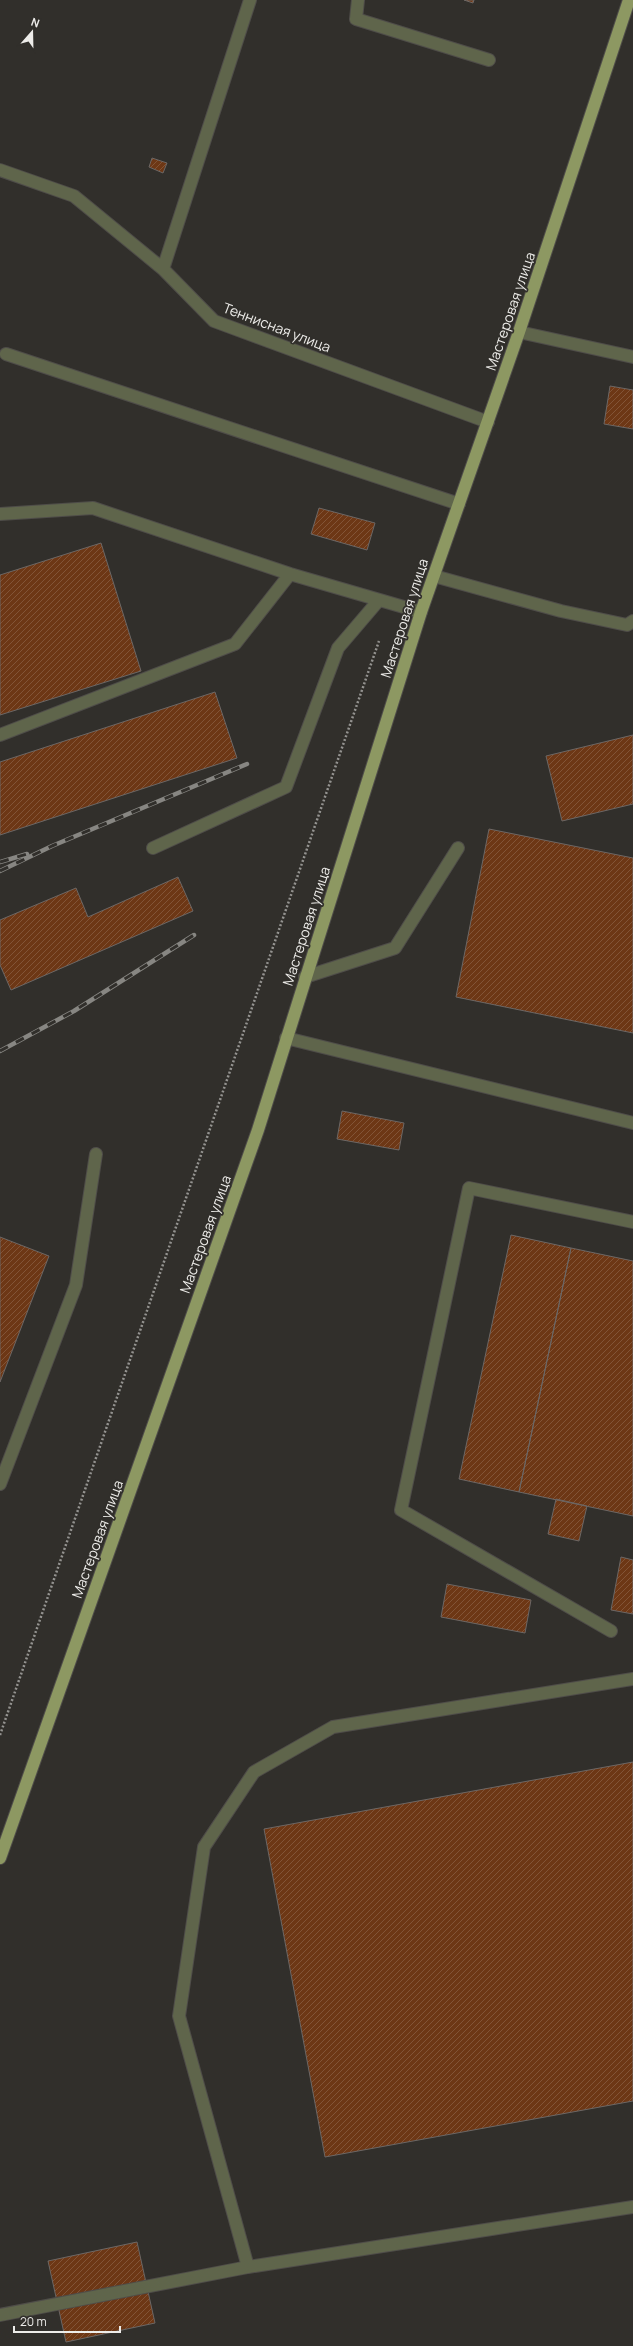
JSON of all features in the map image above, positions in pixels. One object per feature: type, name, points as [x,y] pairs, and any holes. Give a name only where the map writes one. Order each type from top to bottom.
[{"type":"main road","name":"Мастеровая улица","points":[[0,1858],[255,1138],[421,612],[519,332],[629,0]]},
{"type":"street","points":[[163,269],[250,0]]},
{"type":"street","points":[[358,0],[356,19],[489,60]]},
{"type":"street","name":"Теннисная улица","points":[[0,170],[74,196],[163,269],[214,320],[488,422]]},
{"type":"street","points":[[519,332],[633,357]]},
{"type":"street","points":[[6,354],[459,504]]},
{"type":"street","points":[[0,514],[93,508],[290,574],[421,612]]},
{"type":"street","points":[[0,735],[235,644],[290,574]]},
{"type":"street","points":[[434,576],[560,611],[627,625],[633,621]]},
{"type":"street","points":[[153,848],[286,787],[338,648],[379,600]]},
{"type":"street","points":[[305,977],[395,948],[458,848]]},
{"type":"street","points":[[286,1038],[633,1123]]},
{"type":"street","points":[[0,1484],[76,1285],[96,1154]]},
{"type":"street","points":[[611,1631],[402,1510],[469,1188],[633,1222]]},
{"type":"street","points":[[248,2267],[179,2016],[204,1847],[254,1772],[333,1727],[633,1678]]},
{"type":"street","points":[[0,2314],[248,2267],[633,2207]]},
{"type":"path","points":[[0,1735],[392,604]]},
{"type":"building","points":[[464,0],[474,0],[473,3]]},
{"type":"building","points":[[152,158],[167,163],[163,173],[149,167]]},
{"type":"building","points":[[610,386],[633,390],[633,429],[604,424]]},
{"type":"building","points":[[319,508],[375,523],[367,550],[311,534]]},
{"type":"building","points":[[101,543],[141,671],[0,715],[0,575]]},
{"type":"building","points":[[215,692],[237,758],[0,835],[0,762]]},
{"type":"building","points":[[633,735],[633,804],[562,821],[546,756]]},
{"type":"building","points":[[489,829],[633,858],[633,1033],[456,997]]},
{"type":"building","points":[[178,877],[193,911],[11,990],[0,965],[0,920],[76,888],[88,917]]},
{"type":"building","points":[[342,1111],[404,1123],[399,1150],[337,1139]]},
{"type":"building","points":[[511,1235],[571,1248],[519,1492],[459,1479]]},
{"type":"building","points":[[0,1237],[49,1256],[0,1382]]},
{"type":"building","points":[[571,1248],[633,1261],[633,1516],[519,1492]]},
{"type":"building","points":[[556,1499],[587,1506],[579,1541],[548,1534]]},
{"type":"building","points":[[621,1557],[633,1560],[633,1614],[611,1610]]},
{"type":"building","points":[[447,1584],[531,1600],[525,1633],[441,1617]]},
{"type":"building","points":[[633,1762],[633,2101],[325,2157],[264,1829]]},
{"type":"building","points":[[137,2242],[155,2323],[66,2342],[48,2261]]},
{"type":"railway","points":[[0,871],[52,846],[247,764]]},
{"type":"railway","points":[[0,862],[27,854]]},
{"type":"railway","points":[[0,1051],[74,1011],[194,935]]}]
